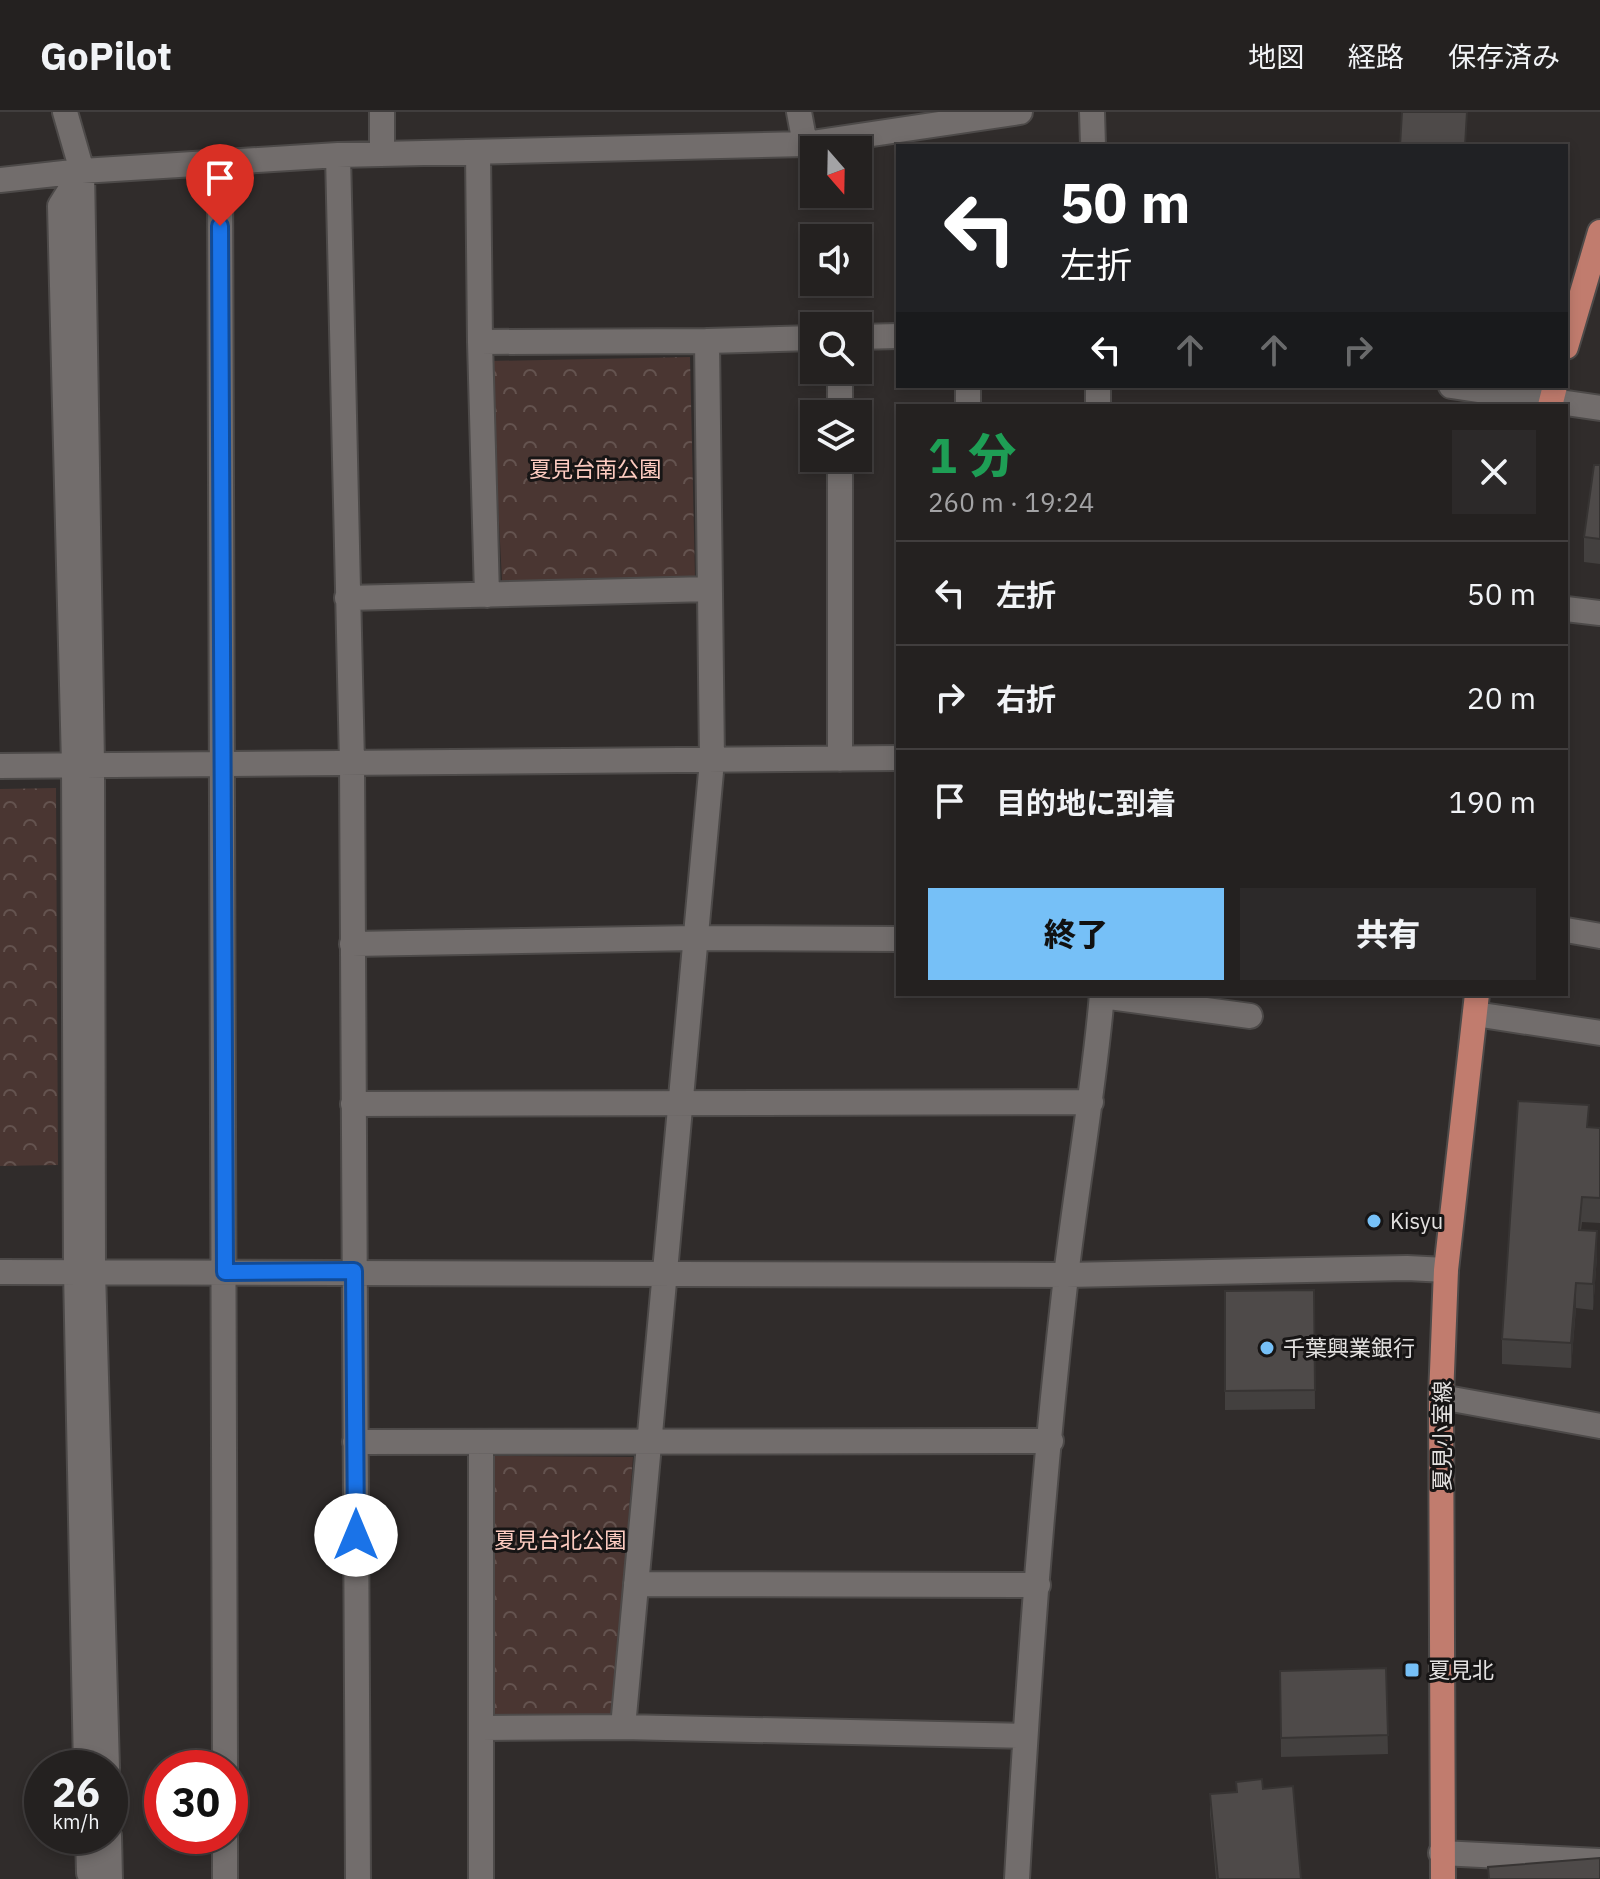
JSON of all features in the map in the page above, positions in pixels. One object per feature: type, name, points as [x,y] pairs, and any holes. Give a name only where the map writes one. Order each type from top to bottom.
[{"type":"main road","points":[[1568,340],[1600,232]]},
{"type":"main road","name":"夏見小室線","points":[[1443,1879],[1441,1397],[1446,1270],[1476,1004]]},
{"type":"street","points":[[65,112],[82,171],[60,206],[83,764],[86,1750]]},
{"type":"street","points":[[382,112],[382,154]]},
{"type":"street","points":[[799,112],[804,136]]},
{"type":"street","points":[[859,136],[1020,112]]},
{"type":"street","points":[[1092,112],[1093,144]]},
{"type":"street","points":[[0,180],[82,171],[338,155],[800,144]]},
{"type":"street","points":[[478,152],[487,595]]},
{"type":"street","points":[[338,155],[352,763],[358,1879]]},
{"type":"street","points":[[220,163],[225,1750]]},
{"type":"street","points":[[872,337],[896,336]]},
{"type":"street","points":[[480,342],[800,338]]},
{"type":"street","points":[[623,1727],[712,761],[707,341]]},
{"type":"street","points":[[1468,388],[1552,398],[1600,408]]},
{"type":"street","points":[[840,472],[840,759]]},
{"type":"street","points":[[347,598],[710,589]]},
{"type":"street","points":[[1568,609],[1600,613]]},
{"type":"street","points":[[0,766],[896,758]]},
{"type":"street","points":[[1568,930],[1600,936]]},
{"type":"street","points":[[352,944],[696,938],[896,939]]},
{"type":"street","points":[[1017,1879],[1025,1736],[1066,1275],[1091,1102],[1102,996]]},
{"type":"street","points":[[1109,996],[1250,1016]]},
{"type":"street","points":[[1476,1004],[1600,1033]]},
{"type":"street","points":[[353,1104],[1091,1102]]},
{"type":"street","points":[[0,1272],[1066,1275],[1407,1268],[1446,1270]]},
{"type":"street","points":[[85,1271],[106,1750]]},
{"type":"street","points":[[1441,1397],[1600,1426]]},
{"type":"street","points":[[355,1442],[1051,1441]]},
{"type":"street","points":[[481,1442],[481,1879]]},
{"type":"street","points":[[636,1584],[1038,1585]]},
{"type":"street","points":[[481,1728],[623,1727],[1025,1736]]},
{"type":"street","points":[[1441,1853],[1600,1861]]},
{"type":"street","points":[[88,1854],[92,1879]]},
{"type":"street","points":[[109,1854],[110,1879]]},
{"type":"street","points":[[225,1854],[225,1879]]},
{"type":"green space","name":"夏見台南公園","points":[[690,357],[695,577],[502,581],[491,361]]},
{"type":"green space","points":[[56,788],[58,1165],[0,1166],[0,789]]},
{"type":"green space","name":"夏見台北公園","points":[[494,1456],[633,1457],[614,1716],[493,1715]]},
{"type":"building","points":[[1402,112],[1467,112],[1465,144],[1400,144]]},
{"type":"building","points":[[1594,465],[1600,465],[1600,539],[1584,537]]},
{"type":"building","points":[[1518,1101],[1589,1105],[1587,1127],[1600,1128],[1600,1198],[1582,1197],[1579,1230],[1597,1231],[1593,1284],[1576,1283],[1571,1343],[1502,1339]]},
{"type":"building","points":[[1314,1290],[1315,1390],[1225,1391],[1225,1291]]},
{"type":"building","points":[[1386,1668],[1388,1735],[1281,1738],[1280,1671]]},
{"type":"building","points":[[1262,1779],[1263,1789],[1293,1786],[1301,1879],[1218,1879],[1210,1794],[1237,1792],[1236,1782]]},
{"type":"building","points":[[1600,1858],[1600,1879],[1489,1879],[1488,1867]]},
{"type":"place","name":"Kisyu","points":[[1374,1221]]},
{"type":"place","name":"千葉興業銀行","points":[[1267,1348]]},
{"type":"place","name":"夏見北","points":[[1412,1670]]},
{"type":"route","points":[[220,226],[225,1272],[354,1271],[356,1535]]}]
